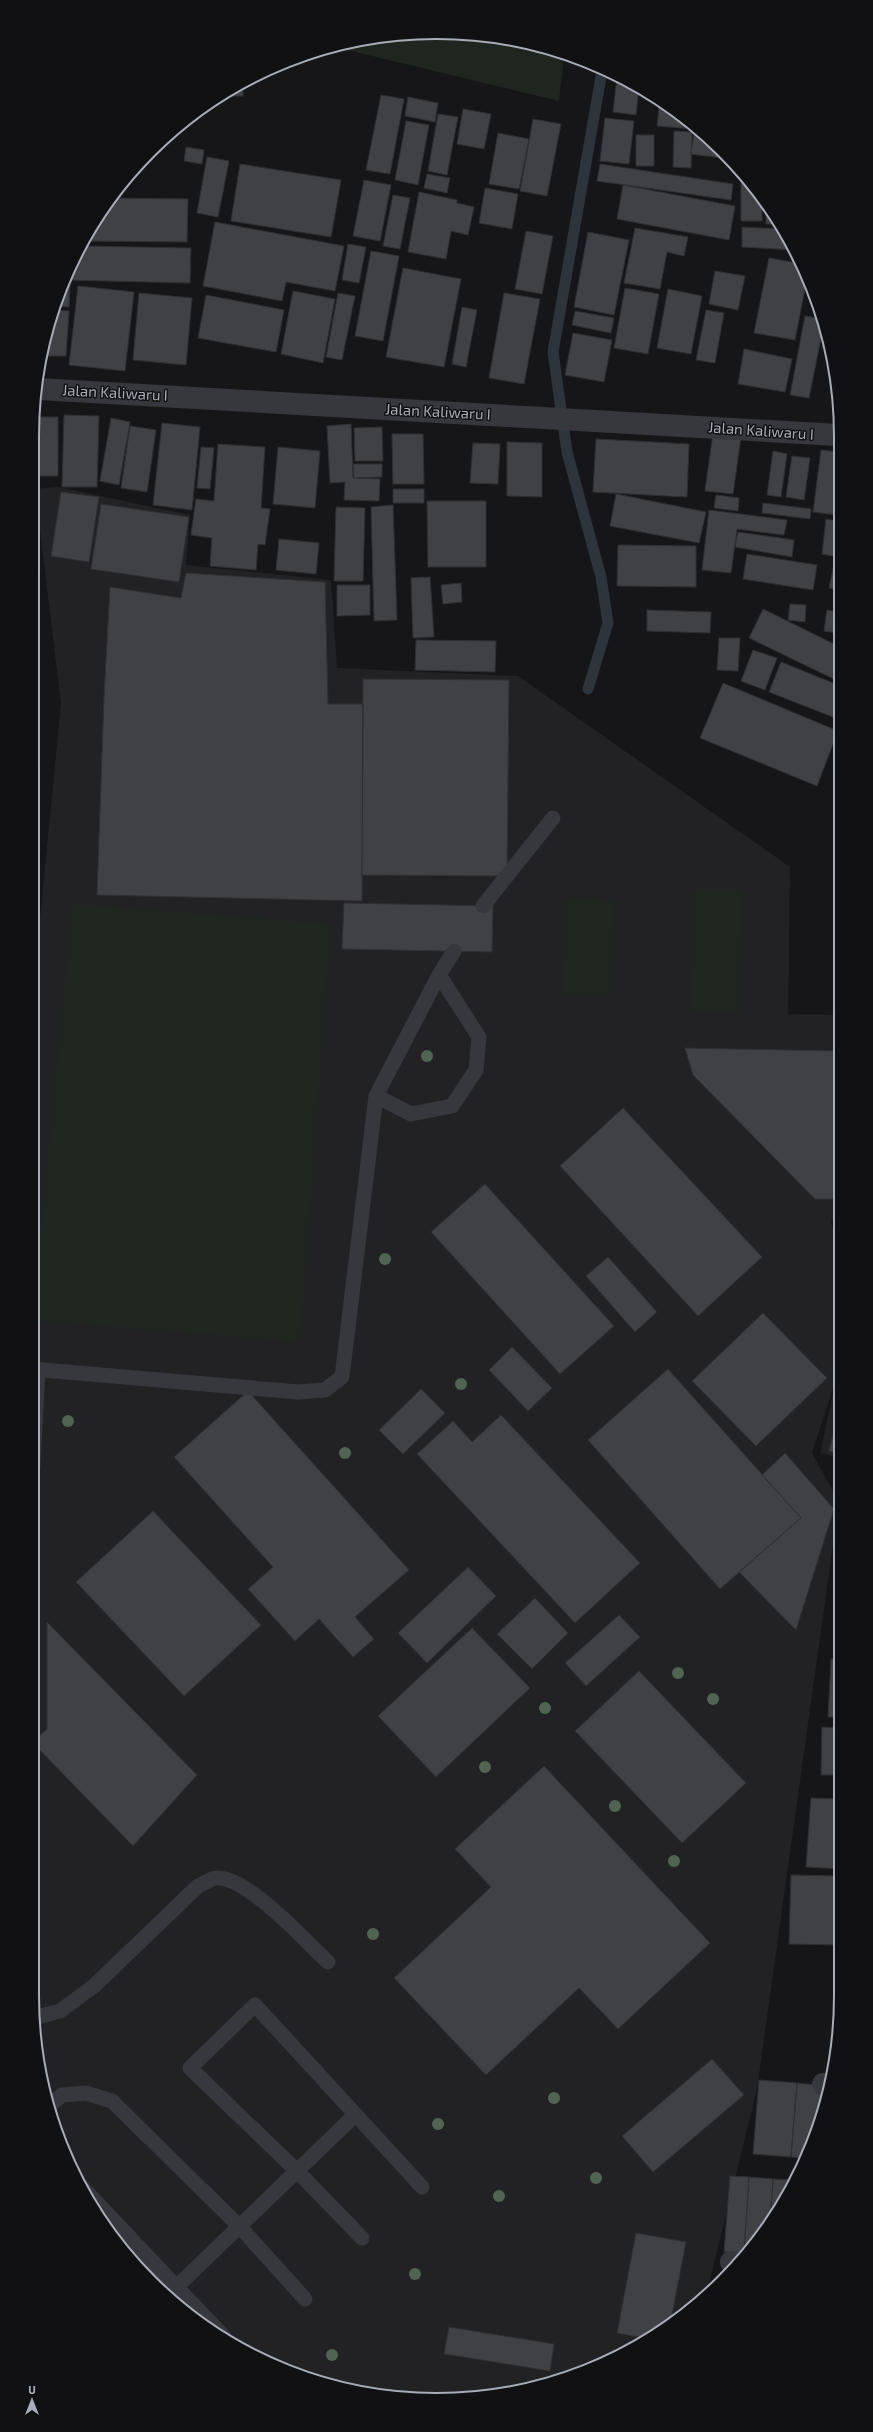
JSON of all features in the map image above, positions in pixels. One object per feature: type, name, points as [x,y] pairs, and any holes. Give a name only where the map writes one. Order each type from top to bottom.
[{"type":"street","name":"Jalan Kaliwaru I","points":[[42,389],[834,435]]},
{"type":"lane","points":[[483,906],[553,818]]},
{"type":"lane","points":[[39,1369],[298,1392],[325,1390],[342,1377],[376,1096],[439,975],[454,951]]},
{"type":"lane","points":[[376,1096],[411,1114],[452,1106],[476,1070],[479,1037],[439,975]]},
{"type":"lane","points":[[40,2016],[60,2011],[94,1986],[198,1886],[216,1878],[234,1880],[252,1892],[328,1962]]},
{"type":"lane","points":[[362,2238],[298,2172],[190,2068],[255,2006],[422,2187]]},
{"type":"lane","points":[[54,2102],[62,2095],[86,2093],[112,2101],[240,2227],[305,2299]]},
{"type":"lane","points":[[172,2291],[298,2172],[355,2115]]},
{"type":"lane","points":[[103,2212],[172,2291],[190,2307]]},
{"type":"shaded area","points":[[436,39],[488,42],[539,53],[563,60],[559,101],[347,50],[385,42]]},
{"type":"shaded area","points":[[58,487],[190,515],[186,565],[331,580],[337,668],[518,676],[790,867],[788,1014],[834,1015],[834,1218],[831,1220],[834,1235],[834,1385],[812,1453],[834,1493],[834,1538],[757,2089],[709,2285],[678,2311],[635,2340],[589,2363],[539,2379],[488,2390],[462,2392],[436,2393],[385,2390],[309,2372],[284,2363],[238,2340],[195,2311],[174,2294],[155,2277],[121,2237],[92,2194],[80,2171],[69,2148],[53,2098],[42,2047],[39,1996],[39,928],[61,704],[39,522],[39,489]]},
{"type":"shaded area","points":[[693,890],[742,890],[739,1012],[690,1011]]},
{"type":"shaded area","points":[[565,899],[614,900],[611,995],[562,994]]},
{"type":"shaded area","points":[[73,904],[330,924],[300,1342],[39,1321],[39,1249]]},
{"type":"shaded area","points":[[834,1389],[834,1456],[820,1453]]},
{"type":"building","points":[[616,82],[638,94],[636,115],[613,112]]},
{"type":"building","points":[[243,89],[243,96],[232,96]]},
{"type":"building","points":[[381,95],[404,99],[390,174],[366,170]]},
{"type":"building","points":[[408,97],[438,103],[435,122],[405,116]]},
{"type":"building","points":[[659,107],[687,128],[657,126]]},
{"type":"building","points":[[463,109],[491,114],[484,149],[457,144]]},
{"type":"building","points":[[438,114],[458,117],[447,175],[428,171]]},
{"type":"building","points":[[605,118],[634,121],[629,164],[600,161]]},
{"type":"building","points":[[533,119],[561,124],[547,196],[520,191]]},
{"type":"building","points":[[406,121],[429,125],[418,185],[395,180]]},
{"type":"building","points":[[674,131],[692,132],[691,168],[673,167]]},
{"type":"building","points":[[498,133],[529,139],[519,189],[489,184]]},
{"type":"building","points":[[694,134],[721,158],[691,154]]},
{"type":"building","points":[[636,135],[654,135],[654,166],[636,166]]},
{"type":"building","points":[[186,147],[204,150],[202,164],[184,161]]},
{"type":"building","points":[[207,157],[229,161],[218,217],[197,213]]},
{"type":"building","points":[[240,164],[341,180],[331,237],[231,221]]},
{"type":"building","points":[[600,164],[733,184],[731,200],[597,181]]},
{"type":"building","points":[[427,174],[450,178],[447,193],[424,188]]},
{"type":"building","points":[[364,180],[391,185],[380,241],[353,236]]},
{"type":"building","points":[[741,181],[762,209],[762,221],[741,221]]},
{"type":"building","points":[[623,185],[735,206],[729,240],[617,219]]},
{"type":"building","points":[[485,188],[518,194],[512,229],[479,223]]},
{"type":"building","points":[[419,192],[457,200],[457,203],[474,207],[468,235],[451,231],[446,259],[408,252]]},
{"type":"building","points":[[393,195],[410,198],[400,249],[383,246]]},
{"type":"building","points":[[119,198],[188,199],[187,242],[90,241]]},
{"type":"building","points":[[766,215],[772,224],[766,224]]},
{"type":"building","points":[[215,222],[344,246],[335,291],[286,282],[282,301],[203,286]]},
{"type":"building","points":[[742,227],[775,229],[787,250],[742,247]]},
{"type":"building","points":[[635,228],[688,237],[684,256],[667,252],[660,289],[624,283]]},
{"type":"building","points":[[526,231],[553,236],[542,294],[515,289]]},
{"type":"building","points":[[588,232],[629,240],[614,315],[574,307]]},
{"type":"building","points":[[348,244],[366,247],[359,283],[342,280]]},
{"type":"building","points":[[88,246],[191,248],[190,283],[71,280]]},
{"type":"building","points":[[371,251],[399,256],[383,341],[355,336]]},
{"type":"building","points":[[769,258],[794,262],[805,287],[795,340],[754,333]]},
{"type":"building","points":[[403,268],[461,279],[444,367],[386,357]]},
{"type":"building","points":[[715,271],[745,276],[738,310],[709,304]]},
{"type":"building","points":[[69,285],[70,285],[69,307],[61,306]]},
{"type":"building","points":[[78,286],[134,292],[125,371],[69,365]]},
{"type":"building","points":[[625,288],[659,294],[648,354],[614,348]]},
{"type":"building","points":[[668,289],[702,296],[691,354],[657,348]]},
{"type":"building","points":[[293,291],[335,299],[323,363],[281,354]]},
{"type":"building","points":[[139,293],[192,298],[186,365],[133,360]]},
{"type":"building","points":[[338,293],[355,296],[342,360],[326,357]]},
{"type":"building","points":[[504,293],[540,299],[524,384],[489,378]]},
{"type":"building","points":[[206,295],[284,310],[276,352],[198,338]]},
{"type":"building","points":[[462,307],[477,310],[466,367],[452,364]]},
{"type":"building","points":[[60,310],[69,311],[66,356],[48,356]]},
{"type":"building","points":[[706,310],[724,313],[715,363],[696,360]]},
{"type":"building","points":[[575,311],[614,318],[611,333],[572,325]]},
{"type":"building","points":[[805,316],[815,318],[821,338],[809,398],[790,395]]},
{"type":"building","points":[[573,333],[612,340],[604,382],[565,375]]},
{"type":"building","points":[[744,349],[792,359],[785,392],[738,384]]},
{"type":"building","points":[[64,415],[99,416],[97,487],[62,487]]},
{"type":"building","points":[[40,417],[58,417],[58,476],[39,476]]},
{"type":"building","points":[[111,418],[130,422],[119,485],[100,481]]},
{"type":"building","points":[[162,423],[200,427],[192,510],[153,505]]},
{"type":"building","points":[[351,424],[353,478],[380,479],[379,501],[344,500],[345,482],[330,483],[327,426]]},
{"type":"building","points":[[130,426],[156,430],[147,492],[121,488]]},
{"type":"building","points":[[382,427],[383,461],[355,461],[354,428]]},
{"type":"building","points":[[713,433],[741,437],[733,494],[705,491]]},
{"type":"building","points":[[392,434],[423,434],[424,484],[393,484]]},
{"type":"building","points":[[596,439],[689,444],[687,497],[593,492]]},
{"type":"building","points":[[507,442],[542,443],[542,497],[507,496]]},
{"type":"building","points":[[473,443],[500,444],[498,484],[470,483]]},
{"type":"building","points":[[218,444],[265,447],[261,508],[270,509],[265,545],[258,544],[256,570],[210,566],[212,538],[191,535],[196,499],[214,501]]},
{"type":"building","points":[[201,447],[214,448],[210,489],[197,488]]},
{"type":"building","points":[[278,447],[320,451],[315,508],[273,504]]},
{"type":"building","points":[[821,450],[834,452],[834,515],[813,512]]},
{"type":"building","points":[[773,451],[787,454],[781,497],[767,495]]},
{"type":"building","points":[[792,456],[810,458],[804,500],[786,497]]},
{"type":"building","points":[[353,464],[382,464],[382,477],[354,478]]},
{"type":"building","points":[[393,489],[424,489],[424,503],[393,503]]},
{"type":"building","points":[[61,492],[99,497],[89,562],[51,556]]},
{"type":"building","points":[[616,494],[706,512],[699,543],[610,526]]},
{"type":"building","points":[[716,495],[739,498],[738,511],[714,508]]},
{"type":"building","points":[[427,501],[486,501],[486,567],[428,567]]},
{"type":"building","points":[[763,503],[811,509],[810,519],[762,513]]},
{"type":"building","points":[[101,504],[189,517],[179,582],[91,569]]},
{"type":"building","points":[[393,505],[397,620],[374,621],[371,507]]},
{"type":"building","points":[[336,507],[365,508],[363,581],[334,581]]},
{"type":"building","points":[[709,510],[787,520],[784,535],[737,529],[731,573],[702,570]]},
{"type":"building","points":[[826,519],[834,520],[834,556],[822,554]]},
{"type":"building","points":[[738,532],[794,540],[792,557],[735,547]]},
{"type":"building","points":[[279,539],[319,543],[316,574],[276,570]]},
{"type":"building","points":[[618,545],[696,546],[696,587],[617,586]]},
{"type":"building","points":[[747,554],[817,565],[813,590],[743,579]]},
{"type":"building","points":[[834,564],[834,589],[829,588]]},
{"type":"building","points":[[186,573],[325,582],[328,704],[363,704],[362,901],[97,895],[104,697],[110,587],[181,598]]},
{"type":"building","points":[[430,577],[434,637],[413,638],[411,578]]},
{"type":"building","points":[[461,583],[462,602],[443,604],[441,585]]},
{"type":"building","points":[[337,585],[370,585],[370,615],[337,616]]},
{"type":"building","points":[[790,604],[806,605],[805,622],[788,620]]},
{"type":"building","points":[[763,609],[834,644],[834,679],[749,638]]},
{"type":"building","points":[[647,610],[711,612],[710,633],[647,631]]},
{"type":"building","points":[[827,610],[834,611],[834,632],[824,631]]},
{"type":"building","points":[[719,638],[740,638],[738,671],[717,670]]},
{"type":"building","points":[[416,640],[496,641],[495,672],[415,670]]},
{"type":"building","points":[[753,650],[777,658],[765,690],[741,681]]},
{"type":"building","points":[[781,662],[834,683],[834,717],[769,692]]},
{"type":"building","points":[[363,679],[509,680],[507,876],[362,875]]},
{"type":"building","points":[[723,683],[834,729],[834,741],[817,786],[700,738]]},
{"type":"building","points":[[344,903],[493,906],[492,952],[342,949]]},
{"type":"building","points":[[685,1048],[834,1051],[834,1199],[815,1199],[693,1075]]},
{"type":"building","points":[[623,1108],[762,1257],[698,1316],[560,1166]]},
{"type":"building","points":[[485,1184],[614,1326],[560,1374],[431,1232]]},
{"type":"building","points":[[608,1257],[657,1312],[635,1332],[586,1276]]},
{"type":"building","points":[[763,1313],[827,1378],[756,1446],[692,1381]]},
{"type":"building","points":[[512,1347],[552,1388],[528,1411],[489,1370]]},
{"type":"building","points":[[668,1369],[801,1518],[720,1589],[588,1440]]},
{"type":"building","points":[[421,1389],[445,1413],[403,1454],[379,1430]]},
{"type":"building","points":[[248,1391],[409,1570],[355,1617],[374,1639],[353,1657],[319,1619],[295,1641],[248,1589],[273,1567],[174,1457]]},
{"type":"building","points":[[501,1415],[640,1563],[575,1623],[417,1454],[453,1421],[472,1442]]},
{"type":"building","points":[[834,1431],[834,1452],[829,1451]]},
{"type":"building","points":[[785,1453],[834,1509],[796,1630],[739,1572],[801,1518],[762,1475]]},
{"type":"building","points":[[153,1511],[261,1625],[184,1696],[76,1582]]},
{"type":"building","points":[[468,1567],[496,1596],[427,1663],[398,1633]]},
{"type":"building","points":[[535,1598],[568,1633],[532,1669],[497,1634]]},
{"type":"building","points":[[619,1615],[640,1637],[586,1686],[565,1663]]},
{"type":"building","points":[[47,1622],[197,1775],[133,1846],[39,1749],[39,1736],[47,1729]]},
{"type":"building","points":[[472,1628],[530,1688],[436,1777],[378,1716]]},
{"type":"building","points":[[831,1659],[834,1659],[834,1717],[828,1717]]},
{"type":"building","points":[[639,1671],[746,1783],[682,1843],[575,1731]]},
{"type":"building","points":[[822,1727],[834,1728],[834,1775],[821,1775]]},
{"type":"building","points":[[544,1766],[710,1943],[618,2029],[579,1988],[486,2075],[394,1978],[491,1887],[455,1849]]},
{"type":"building","points":[[811,1798],[834,1799],[834,1869],[806,1867]]},
{"type":"building","points":[[791,1875],[834,1876],[834,1945],[789,1944]]},
{"type":"building","points":[[712,2059],[744,2095],[653,2172],[622,2136]]},
{"type":"building","points":[[759,2080],[797,2083],[791,2157],[753,2154]]},
{"type":"building","points":[[797,2083],[823,2085],[813,2123],[804,2148],[799,2158],[791,2157]]},
{"type":"building","points":[[730,2176],[749,2177],[744,2246],[739,2253],[724,2252]]},
{"type":"building","points":[[749,2177],[773,2179],[771,2210],[744,2246]]},
{"type":"building","points":[[773,2179],[788,2180],[781,2194],[771,2210]]},
{"type":"building","points":[[636,2233],[686,2242],[672,2315],[639,2337],[617,2333]]},
{"type":"building","points":[[449,2327],[554,2344],[550,2371],[444,2354]]},
{"type":"waterway","points":[[588,689],[608,623],[601,577],[567,452],[553,352],[601,75]]}]
